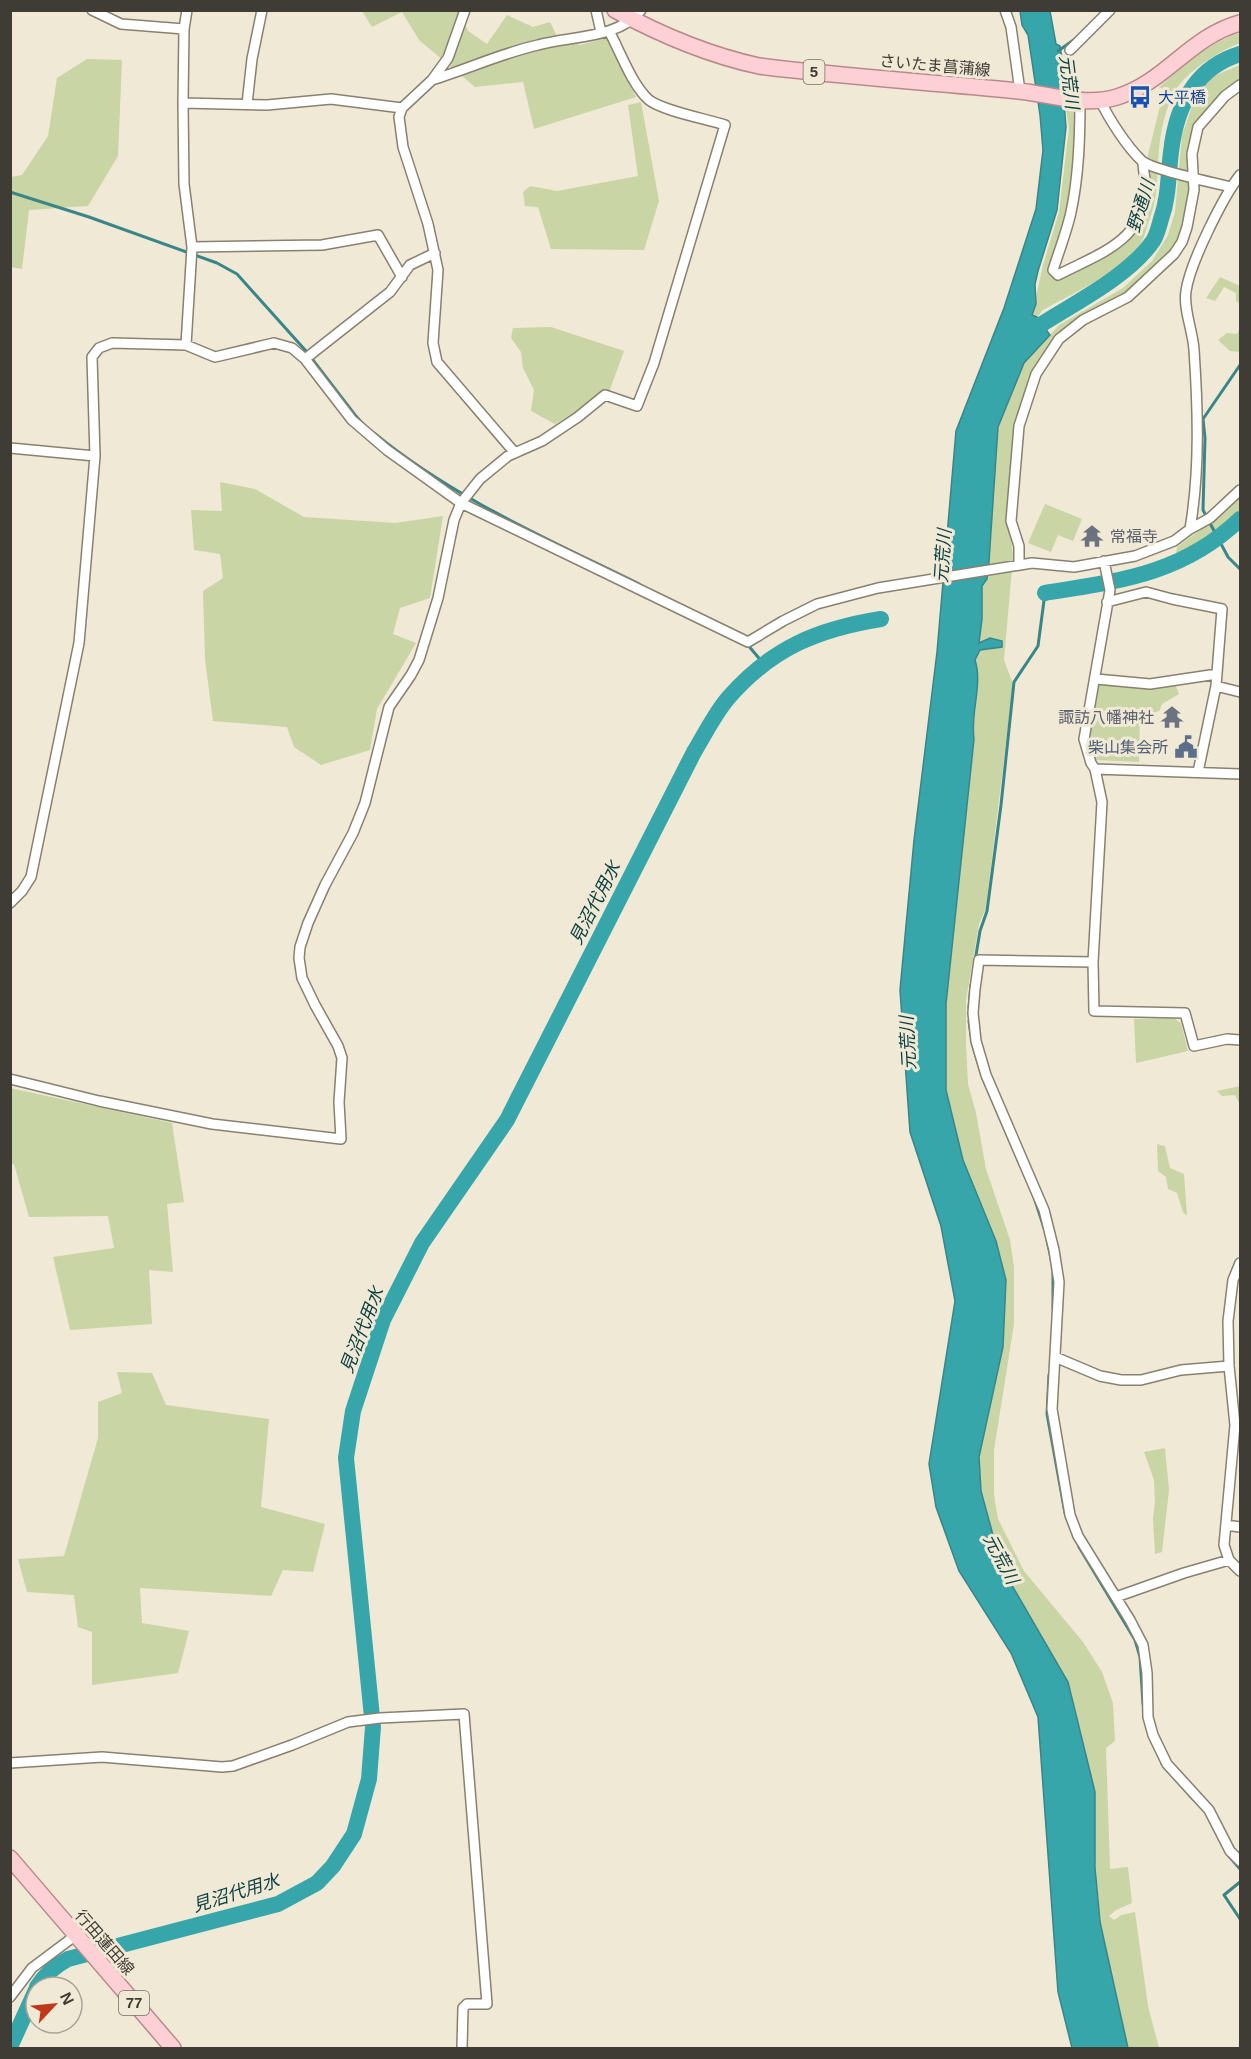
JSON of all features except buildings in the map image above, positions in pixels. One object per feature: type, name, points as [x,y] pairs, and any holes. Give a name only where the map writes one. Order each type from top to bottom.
[{"type":"main road","name":"さいたま菖蒲線","points":[[615,10],[637,15],[690,46],[759,66],[1022,92],[1078,100],[1119,97],[1145,85],[1203,39],[1240,23]]},
{"type":"main road","name":"行田蓮田線","points":[[10,1858],[173,2049]]},
{"type":"street","points":[[92,10],[121,24],[184,29]]},
{"type":"street","points":[[186,345],[192,247],[184,184],[184,29],[187,10]]},
{"type":"street","points":[[247,104],[252,58],[262,10]]},
{"type":"street","points":[[465,10],[448,58],[432,80],[402,108],[399,117],[403,147],[438,270],[433,343],[437,362],[515,453]]},
{"type":"street","points":[[10,1079],[99,1101],[212,1124],[341,1139],[339,1102],[342,1058],[302,978],[300,947],[325,885],[353,833],[365,803],[388,707],[419,660],[438,598],[454,520],[461,503],[480,479],[508,456],[551,435],[578,417],[604,395],[637,406],[654,363],[725,125],[650,101],[640,89],[605,32],[596,10]]},
{"type":"street","points":[[1005,10],[1011,27],[1022,92]]},
{"type":"street","points":[[1070,50],[1110,10]]},
{"type":"street","points":[[432,80],[537,45],[605,32],[637,15]]},
{"type":"street","points":[[1016,566],[1019,546],[1011,521],[1019,426],[1035,374],[1059,339],[1083,320],[1128,297],[1174,254],[1182,242],[1187,227],[1194,190],[1192,154],[1198,127],[1225,96],[1240,85]]},
{"type":"street","points":[[183,103],[267,105],[332,99],[402,108]]},
{"type":"street","points":[[1078,100],[1080,141],[1071,213],[1053,270],[1058,275],[1125,238],[1133,231],[1143,208],[1146,183],[1144,162],[1109,118],[1100,100]]},
{"type":"street","points":[[1144,162],[1193,178],[1231,186]]},
{"type":"street","points":[[1190,529],[1196,497],[1197,435],[1193,332],[1186,307],[1186,292],[1192,269],[1231,186],[1240,175]]},
{"type":"street","points":[[192,247],[322,245],[378,235],[402,277]]},
{"type":"street","points":[[305,359],[390,292],[410,265],[435,253]]},
{"type":"street","points":[[10,903],[31,877],[79,643],[95,456],[92,357],[99,348],[112,343],[186,345],[209,356],[221,357],[274,343],[292,348],[305,359],[352,420],[387,450],[461,503],[748,642],[817,604],[897,584],[1016,566],[1043,563],[1074,567],[1135,556],[1174,541],[1210,518],[1240,490]]},
{"type":"street","points":[[10,448],[95,456]]},
{"type":"street","points":[[1104,561],[1110,590],[1084,739],[1095,769],[1102,802],[1093,962],[1094,1011],[1185,1012],[1194,1046],[1227,1039],[1240,1040]]},
{"type":"street","points":[[1107,602],[1146,592],[1222,609],[1216,686],[1198,772]]},
{"type":"street","points":[[1096,679],[1150,684],[1217,674]]},
{"type":"street","points":[[1216,686],[1240,692]]},
{"type":"street","points":[[1095,769],[1240,774]]},
{"type":"street","points":[[1093,962],[980,960],[975,989],[976,1041],[986,1075],[1044,1210],[1054,1250],[1059,1282],[1052,1409],[1070,1515],[1078,1536],[1143,1645],[1147,1673],[1148,1717],[1153,1735],[1167,1764],[1209,1810],[1230,1851],[1240,1861]]},
{"type":"street","points":[[1240,1263],[1233,1280],[1228,1322],[1229,1366],[1238,1425],[1224,1545],[1229,1560],[1240,1571]]},
{"type":"street","points":[[1055,1357],[1100,1376],[1121,1380],[1141,1380],[1182,1370],[1229,1366]]},
{"type":"street","points":[[1226,1525],[1240,1527]]},
{"type":"street","points":[[1116,1597],[1229,1560]]},
{"type":"street","points":[[10,1763],[102,1757],[232,1766],[348,1722],[464,1714],[487,2004],[467,2004],[463,2008],[462,2049]]},
{"type":"street","points":[[10,1997],[32,1968],[78,1937]]},
{"type":"green space","points":[[362,11],[459,11],[468,31],[487,44],[507,15],[533,27],[550,22],[557,36],[580,45],[606,38],[636,97],[534,129],[523,82],[475,87],[419,40],[402,12],[372,27]]},
{"type":"green space","points":[[1240,33],[1240,43],[1213,56],[1195,69],[1180,84],[1172,97],[1161,134],[1155,200],[1141,243],[1132,254],[1109,272],[1043,310],[1037,317],[1032,315],[1043,265],[1059,212],[1069,128],[1066,109],[1077,109],[1075,153],[1069,209],[1054,275],[1119,246],[1133,234],[1142,220],[1147,159],[1164,90],[1159,87],[1207,49]]},
{"type":"green space","points":[[87,59],[122,60],[118,156],[88,206],[29,210],[22,269],[11,267],[11,177],[22,175],[48,136],[57,78]]},
{"type":"green space","points":[[1240,65],[1240,81],[1228,87],[1195,128],[1193,182],[1182,235],[1167,259],[1126,295],[1059,335],[1017,423],[1011,535],[1013,557],[1004,660],[1013,684],[986,908],[979,924],[966,1000],[968,1084],[976,1113],[986,1169],[1010,1240],[1014,1267],[1014,1324],[994,1450],[994,1495],[998,1519],[1024,1571],[1083,1642],[1102,1672],[1113,1703],[1115,1741],[1106,1748],[1110,1869],[1128,1867],[1132,1903],[1109,1916],[1114,1920],[1121,1915],[1135,1912],[1148,2006],[1159,2048],[1128,2048],[1100,1922],[1088,1762],[1068,1682],[1002,1568],[981,1491],[979,1457],[1003,1347],[1006,1280],[996,1241],[963,1160],[946,1090],[946,1004],[974,739],[978,680],[975,661],[980,650],[1002,647],[987,640],[979,643],[982,586],[987,579],[989,561],[998,427],[1024,363],[1059,325],[1123,288],[1152,261],[1168,235],[1175,212],[1182,135],[1195,98],[1204,84],[1216,75]]},
{"type":"green space","points":[[641,102],[659,201],[644,250],[551,249],[538,207],[525,206],[523,192],[530,186],[557,191],[638,176],[628,105]]},
{"type":"green space","points":[[1220,277],[1240,286],[1240,304],[1236,301],[1236,293],[1224,287],[1215,301],[1206,298]]},
{"type":"green space","points":[[551,327],[624,351],[609,392],[555,424],[531,411],[534,390],[523,368],[521,352],[511,338],[513,328]]},
{"type":"green space","points":[[1240,328],[1240,352],[1230,351],[1218,340],[1227,333],[1237,334]]},
{"type":"green space","points":[[220,482],[255,489],[304,517],[395,523],[443,516],[430,598],[400,608],[393,634],[416,643],[377,709],[370,750],[321,765],[294,747],[287,727],[213,721],[205,659],[203,591],[223,578],[220,554],[194,550],[191,510],[222,511]]},
{"type":"green space","points":[[1240,497],[1240,511],[1212,535],[1153,567],[1112,577],[1111,574],[1137,569],[1176,554],[1177,547],[1224,513]]},
{"type":"green space","points":[[1045,504],[1082,519],[1073,541],[1058,535],[1051,552],[1028,543]]},
{"type":"green space","points":[[1103,683],[1141,686],[1141,689],[1153,686],[1176,686],[1179,694],[1162,704],[1160,710],[1153,714],[1142,715],[1140,713],[1139,762],[1096,760],[1095,758],[1090,730],[1098,685]]},
{"type":"green space","points":[[1174,1018],[1181,1023],[1188,1051],[1136,1063],[1134,1019]]},
{"type":"green space","points":[[1240,1086],[1240,1105],[1235,1095],[1222,1096],[1217,1091]]},
{"type":"green space","points":[[10,1088],[172,1123],[184,1202],[167,1204],[173,1272],[149,1270],[152,1324],[70,1330],[53,1257],[114,1248],[108,1216],[29,1217],[14,1164],[11,1165]]},
{"type":"green space","points":[[1157,1144],[1165,1146],[1170,1168],[1184,1174],[1187,1216],[1183,1212],[1177,1193],[1168,1189],[1166,1177],[1158,1171]]},
{"type":"green space","points":[[117,1372],[152,1373],[166,1405],[269,1419],[261,1507],[325,1524],[313,1572],[283,1570],[271,1596],[140,1588],[142,1623],[189,1631],[178,1673],[92,1685],[92,1632],[78,1627],[74,1595],[27,1592],[18,1559],[64,1556],[98,1438],[98,1402],[122,1393]]},
{"type":"green space","points":[[1165,1448],[1169,1490],[1162,1552],[1155,1554],[1154,1480],[1144,1452]]},
{"type":"water","name":"元荒川","points":[[1020,11],[1050,11],[1064,71],[1062,77],[1066,127],[1057,210],[1038,271],[1035,284],[1036,304],[1032,315],[1037,317],[1050,335],[1024,363],[998,427],[989,561],[987,579],[982,586],[979,643],[990,638],[1002,641],[1002,647],[980,650],[975,660],[978,679],[974,739],[946,1004],[946,1090],[963,1160],[996,1241],[1006,1280],[1003,1347],[979,1457],[981,1491],[1002,1568],[1068,1682],[1095,1792],[1095,1867],[1100,1922],[1128,2048],[1072,2048],[1058,1992],[1038,1717],[1011,1653],[959,1571],[936,1507],[929,1464],[955,1301],[941,1226],[910,1132],[900,990],[914,840],[937,652],[956,431],[1004,308],[1036,209],[1043,150],[1028,35],[1022,25]]},
{"type":"waterway","name":"元荒川","points":[[1058,51],[1075,39]]},
{"type":"waterway","name":"野通川","points":[[1025,335],[1111,281],[1141,255],[1153,241],[1166,202],[1171,152],[1177,120],[1183,105],[1199,80],[1211,69],[1224,60],[1240,54]]},
{"type":"waterway","points":[[10,192],[89,217],[217,263],[237,274],[306,351],[364,425]]},
{"type":"waterway","points":[[1240,365],[1203,419],[1205,438],[1203,510],[1228,557],[1240,569]]},
{"type":"waterway","points":[[374,433],[436,478],[502,516],[639,584]]},
{"type":"waterway","name":"見沼代用水","points":[[1045,593],[1124,579],[1173,563],[1196,552],[1240,519]]},
{"type":"waterway","points":[[975,961],[980,931],[987,911],[1014,682],[1038,646],[1045,593]]},
{"type":"waterway","name":"見沼代用水","points":[[507,1120],[694,752],[724,703],[745,680],[779,653],[817,635],[881,619]]},
{"type":"waterway","name":"見沼代用水","points":[[46,1975],[68,1959],[278,1904],[317,1883],[333,1866],[354,1834],[369,1779],[373,1727],[346,1458],[353,1411],[383,1320],[422,1243],[507,1120],[694,752],[719,710],[745,680],[779,653],[817,635],[881,619]]},
{"type":"waterway","points":[[747,644],[763,663]]},
{"type":"waterway","points":[[969,1008],[971,985]]},
{"type":"waterway","points":[[969,1021],[971,1035]]},
{"type":"waterway","points":[[972,1042],[981,1073]]},
{"type":"waterway","points":[[983,1079],[1021,1167]]},
{"type":"waterway","points":[[1034,1197],[1044,1228]]},
{"type":"waterway","points":[[1047,1240],[1052,1263]]},
{"type":"waterway","points":[[1053,1273],[1053,1308]]},
{"type":"waterway","points":[[1049,1375],[1047,1414],[1065,1513],[1075,1538]]},
{"type":"waterway","points":[[1079,1547],[1135,1640],[1140,1657],[1143,1704]]},
{"type":"waterway","points":[[1162,1764],[1193,1799]]},
{"type":"waterway","points":[[1228,1855],[1240,1869]]},
{"type":"waterway","points":[[1240,1882],[1224,1895],[1240,1919]]},
{"type":"waterway","name":"見沼代用水","points":[[10,2047],[24,2016]]},
{"type":"place","name":"大平橋","points":[[1140,97]]},
{"type":"place","name":"常福寺","points":[[1092,536]]},
{"type":"place","name":"諏訪八幡神社","points":[[1172,717]]},
{"type":"place","name":"柴山集会所","points":[[1186,747]]}]
